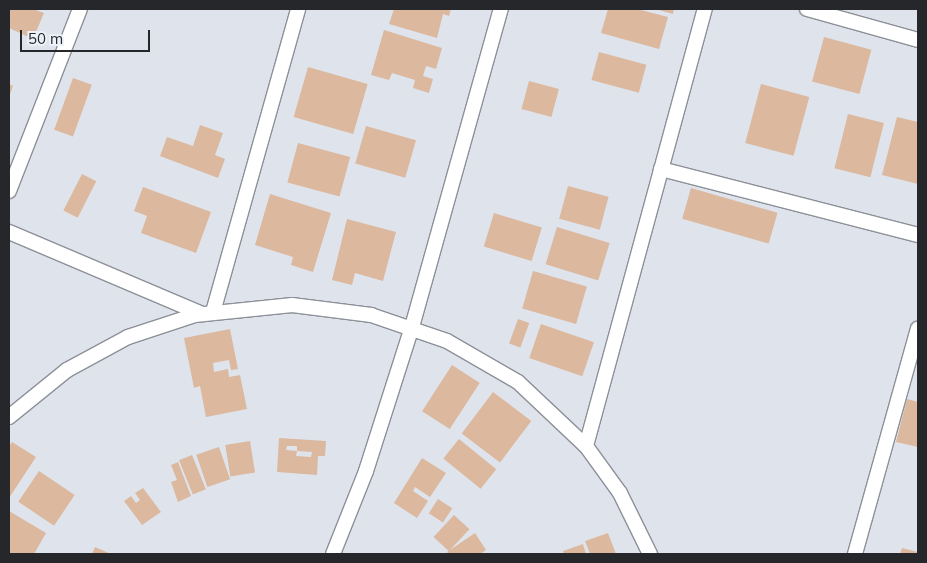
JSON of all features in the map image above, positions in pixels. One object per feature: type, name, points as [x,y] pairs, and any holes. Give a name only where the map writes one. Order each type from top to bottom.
[{"type":"street","points":[[9,192],[80,9]]},
{"type":"street","points":[[208,313],[298,9]]},
{"type":"street","points":[[333,554],[366,471],[412,327],[500,9]]},
{"type":"street","points":[[586,446],[705,9]]},
{"type":"street","points":[[806,9],[918,40]]},
{"type":"street","points":[[661,169],[918,236]]},
{"type":"street","points":[[9,232],[208,313]]},
{"type":"street","points":[[9,417],[67,370],[119,342],[208,313],[292,305],[371,315],[412,327],[447,341],[518,382],[586,446],[620,493],[650,554]]},
{"type":"street","points":[[855,554],[918,329]]},
{"type":"building","points":[[9,9],[33,9],[44,13],[33,39],[9,28]]},
{"type":"building","points":[[394,9],[451,9],[449,16],[443,14],[437,38],[389,24]]},
{"type":"building","points":[[608,9],[637,9],[668,17],[659,49],[601,33]]},
{"type":"building","points":[[655,9],[674,9],[673,14]]},
{"type":"building","points":[[384,30],[442,48],[436,69],[426,66],[423,76],[433,79],[429,93],[413,88],[415,80],[392,73],[389,80],[371,75]]},
{"type":"building","points":[[824,37],[871,50],[859,94],[812,81]]},
{"type":"building","points":[[599,52],[646,65],[639,93],[591,80]]},
{"type":"building","points":[[308,67],[368,84],[353,134],[294,117]]},
{"type":"building","points":[[73,78],[92,85],[73,137],[54,130]]},
{"type":"building","points":[[529,81],[559,89],[551,117],[521,109]]},
{"type":"building","points":[[9,84],[13,86],[9,97]]},
{"type":"building","points":[[761,84],[809,97],[794,156],[745,143]]},
{"type":"building","points":[[848,114],[884,123],[870,177],[834,168]]},
{"type":"building","points":[[897,117],[918,122],[918,184],[882,175]]},
{"type":"building","points":[[200,125],[223,133],[215,155],[225,159],[218,178],[160,156],[167,137],[193,146]]},
{"type":"building","points":[[366,126],[416,140],[405,178],[355,163]]},
{"type":"building","points":[[298,143],[350,157],[340,197],[287,183]]},
{"type":"building","points":[[82,174],[96,181],[78,218],[63,211]]},
{"type":"building","points":[[568,186],[609,197],[600,230],[559,219]]},
{"type":"building","points":[[143,187],[211,212],[196,253],[141,233],[147,216],[134,211]]},
{"type":"building","points":[[691,188],[778,213],[769,244],[682,219]]},
{"type":"building","points":[[270,194],[331,213],[313,272],[291,265],[293,257],[255,245]]},
{"type":"building","points":[[494,213],[542,228],[532,261],[484,246]]},
{"type":"building","points":[[347,219],[396,232],[383,281],[355,273],[352,285],[332,280]]},
{"type":"building","points":[[557,227],[610,243],[598,280],[546,264]]},
{"type":"building","points":[[533,271],[587,286],[576,324],[522,308]]},
{"type":"building","points":[[518,319],[529,323],[520,348],[509,343]]},
{"type":"building","points":[[541,324],[594,342],[582,376],[529,358]]},
{"type":"building","points":[[230,329],[238,369],[231,370],[229,360],[213,363],[214,372],[228,369],[229,377],[240,375],[247,409],[206,417],[200,386],[194,388],[184,338]]},
{"type":"building","points":[[452,365],[480,383],[450,429],[422,411]]},
{"type":"building","points":[[493,392],[531,421],[500,462],[462,434]]},
{"type":"building","points":[[907,399],[918,402],[918,447],[896,442]]},
{"type":"building","points":[[279,438],[326,441],[325,456],[318,456],[317,475],[277,472]],"holes":[[[287,446],[297,446],[297,451],[286,450]],[[297,451],[312,452],[311,457],[296,456]]]},
{"type":"building","points":[[459,439],[496,469],[481,489],[443,458]]},
{"type":"building","points":[[250,441],[255,473],[230,477],[225,445]]},
{"type":"building","points":[[12,442],[36,457],[9,498],[9,447]]},
{"type":"building","points":[[219,447],[230,479],[207,487],[196,455]]},
{"type":"building","points":[[192,455],[206,489],[193,495],[179,460]]},
{"type":"building","points":[[422,458],[446,473],[430,497],[415,487],[413,491],[428,501],[417,518],[394,503]]},
{"type":"building","points":[[178,462],[191,496],[178,502],[171,482],[177,480],[171,465]]},
{"type":"building","points":[[39,471],[75,495],[54,526],[18,502]]},
{"type":"building","points":[[143,488],[161,512],[142,525],[124,501],[131,496],[136,503],[140,500],[135,493]]},
{"type":"building","points":[[438,499],[452,508],[443,523],[429,513]]},
{"type":"building","points":[[9,511],[46,533],[34,554],[9,554]]},
{"type":"building","points":[[454,515],[469,529],[449,551],[434,537]]},
{"type":"building","points":[[475,533],[486,550],[480,554],[449,554],[447,552]]},
{"type":"building","points":[[608,533],[616,554],[590,554],[585,541]]},
{"type":"building","points":[[583,544],[586,554],[564,554],[563,551]]},
{"type":"building","points":[[95,547],[111,554],[92,554]]},
{"type":"building","points":[[902,548],[918,552],[918,554],[900,554]]}]
